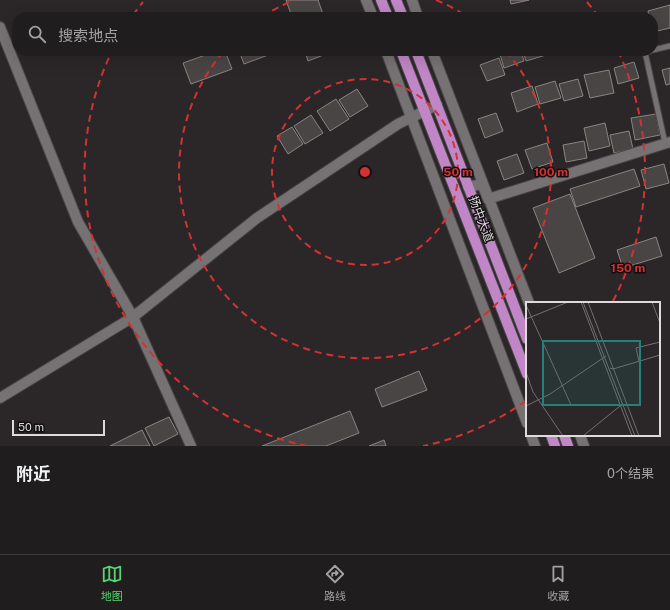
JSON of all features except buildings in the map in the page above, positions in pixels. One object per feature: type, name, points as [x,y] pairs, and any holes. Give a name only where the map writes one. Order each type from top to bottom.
[{"type":"main road","points":[[381,0],[386,12]]},
{"type":"main road","points":[[396,0],[401,12]]},
{"type":"main road","name":"扬中大道","points":[[403,56],[526,371]]},
{"type":"main road","name":"扬中大道","points":[[418,56],[526,336]]},
{"type":"main road","points":[[550,436],[555,446]]},
{"type":"main road","points":[[564,436],[568,446]]},
{"type":"street","points":[[366,0],[371,12]]},
{"type":"street","points":[[412,0],[416,12]]},
{"type":"street","points":[[0,27],[78,222],[133,316],[192,446]]},
{"type":"street","points":[[388,56],[526,421]]},
{"type":"street","points":[[434,56],[488,199]]},
{"type":"street","points":[[0,398],[133,316],[257,218],[412,117],[437,105]]},
{"type":"street","points":[[488,199],[668,142]]},
{"type":"street","points":[[468,187],[482,184],[529,302]]},
{"type":"street","points":[[531,436],[536,446]]},
{"type":"street","points":[[580,436],[584,446]]},
{"type":"lane","points":[[658,49],[670,46]]},
{"type":"lane","points":[[646,56],[668,142]]}]
